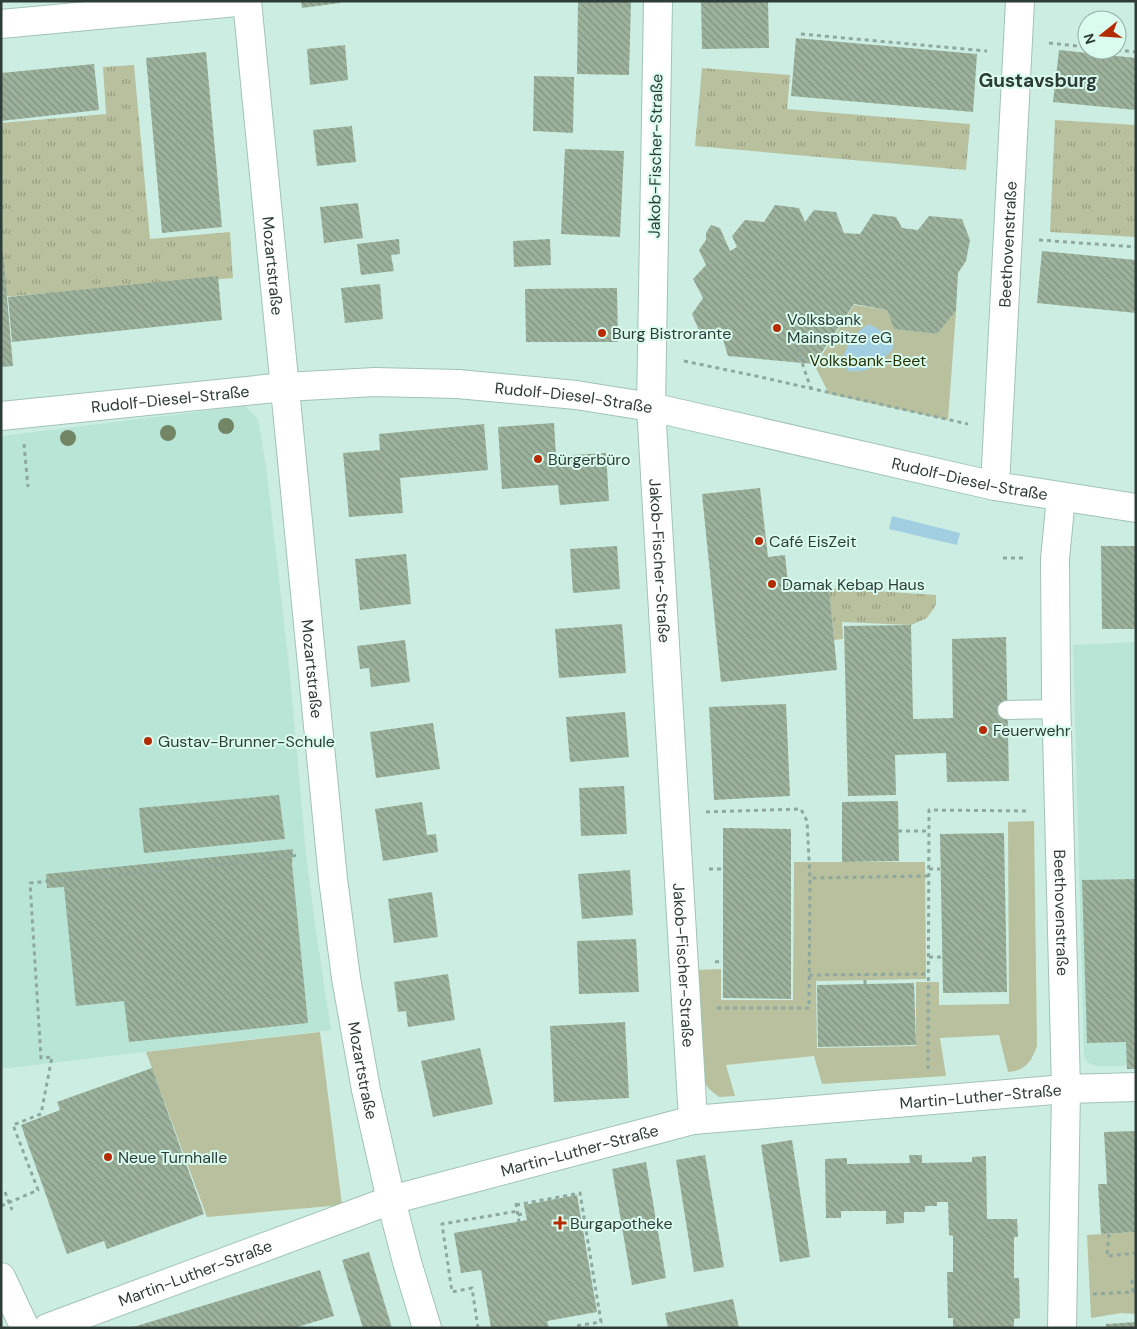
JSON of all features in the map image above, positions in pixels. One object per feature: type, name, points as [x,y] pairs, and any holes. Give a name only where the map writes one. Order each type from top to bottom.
[{"type":"street","points":[[1,24],[248,1]]},
{"type":"street","name":"Mozartstraße","points":[[248,1],[333,879],[346,978],[366,1090],[391,1200],[427,1328]]},
{"type":"street","name":"Jakob-Fischer-Straße","points":[[658,1],[651,407],[693,1120]]},
{"type":"street","name":"Beethovenstraße","points":[[995,486],[1020,1]]},
{"type":"street","name":"Rudolf-Diesel-Straße","points":[[1,416],[285,387],[375,382],[458,384],[576,395],[651,407],[995,486],[1136,508]]},
{"type":"street","name":"Beethovenstraße","points":[[1061,497],[1055,559],[1066,1089],[1062,1328]]},
{"type":"street","name":"Martin-Luther-Straße","points":[[48,1328],[391,1200],[693,1120],[1066,1089],[1136,1087]]},
{"type":"street","points":[[1,1276],[25,1328]]},
{"type":"lane","points":[[1007,710],[1057,709]]},
{"type":"path","points":[[801,34],[1018,47],[1077,47]]},
{"type":"path","points":[[1008,238],[1136,246]]},
{"type":"path","points":[[792,334],[811,389]]},
{"type":"path","points":[[652,356],[705,365],[998,431]]},
{"type":"path","points":[[26,468],[28,488]]},
{"type":"path","points":[[675,812],[801,810],[807,821],[810,878],[810,1008],[686,1008]]},
{"type":"path","points":[[928,1100],[930,810],[1060,811]]},
{"type":"path","points":[[898,831],[929,831]]},
{"type":"path","points":[[1,1206],[38,1190],[13,1125],[41,1114],[52,1057],[41,1058],[30,884],[306,854]]},
{"type":"path","points":[[929,869],[940,869]]},
{"type":"path","points":[[810,878],[929,876]]},
{"type":"path","points":[[929,957],[942,957]]},
{"type":"path","points":[[809,975],[928,974]]},
{"type":"path","points":[[865,975],[865,984]]},
{"type":"path","points":[[5,1192],[12,1210]]},
{"type":"path","points":[[516,1204],[580,1193],[601,1322],[575,1326],[576,1328]]},
{"type":"path","points":[[516,1200],[519,1222]]},
{"type":"path","points":[[478,1328],[472,1288],[452,1292],[442,1224],[526,1213]]},
{"type":"path","points":[[1109,1234],[1107,1256],[1136,1253]]},
{"type":"path","points":[[1092,1294],[1133,1292],[1132,1281],[1136,1281]]},
{"type":"shaded area","name":"Gustav-Brunner-Schule","points":[[245,406],[258,419],[267,473],[290,675],[306,854],[331,1030],[1,1069],[1,436]]},
{"type":"shaded area","points":[[1136,642],[1136,1066],[1097,1066],[1090,1064],[1084,1057],[1073,645]]},
{"type":"green space","points":[[134,65],[150,239],[230,232],[233,278],[1,297],[1,123],[106,114],[103,67]]},
{"type":"green space","points":[[702,68],[790,75],[787,109],[970,124],[966,170],[695,146]]},
{"type":"green space","points":[[1055,120],[1136,125],[1136,237],[1050,232]]},
{"type":"green space","name":"Volksbank-Beet","points":[[854,305],[887,310],[894,329],[937,334],[956,311],[948,420],[829,394],[815,366]]},
{"type":"green space","points":[[829,588],[936,595],[936,605],[927,618],[911,625],[842,622],[843,639],[834,640]]},
{"type":"green space","points":[[1034,821],[1037,1046],[1027,1064],[1019,1070],[1008,1072],[999,1035],[940,1038],[946,1076],[822,1084],[814,1056],[726,1065],[735,1096],[719,1097],[709,1089],[703,1080],[696,970],[721,969],[721,1000],[793,1000],[794,862],[925,862],[926,979],[816,981],[817,1048],[916,1046],[916,982],[939,982],[939,1005],[1009,1004],[1008,822]]},
{"type":"green space","points":[[320,1032],[342,1205],[207,1217],[146,1052]]},
{"type":"green space","points":[[1136,1232],[1136,1314],[1121,1313],[1091,1318],[1087,1235]]},
{"type":"water","points":[[869,324],[892,337],[893,348],[870,369],[848,371],[842,360],[846,349],[855,335]]},
{"type":"water","points":[[892,516],[960,533],[957,545],[889,529]]},
{"type":"building","points":[[301,1],[340,1],[340,3],[302,8]]},
{"type":"building","points":[[578,1],[631,1],[629,75],[577,74]]},
{"type":"building","points":[[701,1],[768,1],[769,48],[702,49]]},
{"type":"building","points":[[796,38],[977,54],[973,112],[791,96]]},
{"type":"building","points":[[345,45],[348,80],[310,85],[307,49]]},
{"type":"building","points":[[1059,50],[1077,52],[1077,60],[1127,60],[1127,57],[1136,58],[1136,110],[1053,102]]},
{"type":"building","points":[[206,52],[222,227],[162,233],[146,58]]},
{"type":"building","points":[[94,64],[99,110],[1,121],[1,73]]},
{"type":"building","points":[[534,76],[574,77],[573,133],[533,131]]},
{"type":"building","points":[[352,126],[356,162],[317,166],[313,130]]},
{"type":"building","points":[[565,149],[624,151],[620,237],[561,234]]},
{"type":"building","points":[[358,203],[363,238],[324,243],[320,207]]},
{"type":"building","points":[[775,205],[799,208],[805,222],[814,210],[836,212],[844,233],[860,234],[873,214],[896,217],[902,228],[918,230],[929,216],[962,219],[970,240],[966,261],[958,273],[956,311],[937,334],[894,329],[887,310],[854,304],[814,364],[728,356],[722,336],[701,335],[692,314],[703,298],[693,279],[706,265],[699,250],[706,240],[706,233],[711,225],[720,228],[730,251],[737,247],[732,236],[745,220],[764,222]]},
{"type":"building","points":[[399,239],[400,254],[391,255],[394,271],[361,275],[357,244]]},
{"type":"building","points":[[550,239],[551,265],[514,267],[513,241]]},
{"type":"building","points":[[1,251],[3,251],[13,366],[1,367]]},
{"type":"building","points":[[1042,251],[1136,260],[1136,313],[1037,303]]},
{"type":"building","points":[[218,276],[222,320],[12,342],[8,297]]},
{"type":"building","points":[[380,284],[383,319],[345,323],[341,288]]},
{"type":"building","points":[[617,288],[618,342],[526,342],[525,289]]},
{"type":"building","points":[[554,423],[556,456],[606,453],[609,501],[560,505],[558,485],[502,489],[498,427]]},
{"type":"building","points":[[484,424],[488,470],[400,478],[403,513],[349,517],[343,453],[380,450],[379,434]]},
{"type":"building","points":[[760,488],[768,557],[785,555],[789,592],[829,588],[837,670],[721,682],[702,494]]},
{"type":"building","points":[[617,546],[620,589],[573,593],[570,549]]},
{"type":"building","points":[[1101,546],[1136,546],[1136,629],[1102,629]]},
{"type":"building","points":[[406,554],[411,604],[360,610],[355,559]]},
{"type":"building","points":[[622,624],[626,673],[559,678],[555,629]]},
{"type":"building","points":[[911,625],[913,719],[953,718],[952,639],[1006,637],[1009,781],[947,782],[946,753],[895,755],[896,795],[848,796],[844,626]]},
{"type":"building","points":[[405,640],[410,682],[371,687],[369,668],[360,669],[357,646]]},
{"type":"building","points":[[786,704],[790,796],[714,800],[709,707]]},
{"type":"building","points":[[625,712],[629,757],[570,762],[566,717]]},
{"type":"building","points":[[433,723],[440,769],[376,778],[370,732]]},
{"type":"building","points":[[624,786],[627,834],[581,836],[579,788]]},
{"type":"building","points":[[279,795],[285,839],[144,853],[139,808]]},
{"type":"building","points":[[898,801],[899,861],[842,862],[842,802]]},
{"type":"building","points":[[422,802],[427,835],[436,834],[438,852],[383,861],[375,809]]},
{"type":"building","points":[[723,828],[791,829],[791,999],[723,998]]},
{"type":"building","points":[[1004,833],[1007,992],[943,993],[940,834]]},
{"type":"building","points":[[293,849],[292,864],[308,1023],[129,1042],[124,1001],[76,1006],[64,887],[47,888],[46,874]]},
{"type":"building","points":[[630,870],[633,915],[582,919],[578,874]]},
{"type":"building","points":[[1136,879],[1136,1069],[1127,1069],[1126,1042],[1087,1043],[1082,880]]},
{"type":"building","points":[[432,892],[438,937],[394,943],[388,899]]},
{"type":"building","points":[[636,939],[639,992],[579,994],[577,941]]},
{"type":"building","points":[[448,974],[455,1020],[408,1027],[406,1011],[398,1012],[394,982]]},
{"type":"building","points":[[914,983],[916,1045],[818,1047],[817,985]]},
{"type":"building","points":[[625,1022],[629,1098],[554,1102],[550,1026]]},
{"type":"building","points":[[480,1048],[493,1104],[433,1117],[421,1061]]},
{"type":"building","name":"Neue Turnhalle","points":[[152,1068],[204,1214],[107,1249],[104,1241],[67,1254],[21,1125],[60,1110],[57,1102]]},
{"type":"building","points":[[1136,1131],[1136,1232],[1101,1234],[1098,1184],[1107,1184],[1104,1132]]},
{"type":"building","points":[[792,1140],[810,1257],[780,1262],[761,1145]]},
{"type":"building","points":[[705,1155],[724,1267],[694,1272],[676,1160]]},
{"type":"building","points":[[909,1155],[922,1155],[922,1163],[972,1162],[972,1157],[986,1156],[987,1219],[1017,1219],[1018,1237],[1014,1237],[1014,1278],[1019,1278],[1020,1318],[1014,1319],[1014,1328],[953,1328],[953,1318],[948,1318],[947,1272],[953,1272],[953,1236],[949,1235],[948,1202],[937,1202],[937,1206],[925,1206],[925,1212],[904,1212],[904,1223],[886,1224],[886,1211],[841,1211],[841,1218],[826,1218],[825,1159],[847,1158],[847,1164],[910,1163]]},
{"type":"building","points":[[646,1162],[666,1278],[632,1285],[612,1169]]},
{"type":"building","points":[[577,1195],[597,1312],[547,1321],[549,1328],[491,1328],[481,1270],[461,1273],[454,1233],[527,1220],[524,1205]]},
{"type":"building","points":[[369,1252],[392,1328],[363,1328],[342,1260]]},
{"type":"building","points":[[320,1270],[334,1316],[294,1328],[130,1328]]},
{"type":"building","points":[[733,1299],[739,1328],[668,1328],[665,1313]]},
{"type":"building","points":[[1136,1322],[1136,1328],[1106,1328],[1106,1324]]},
{"type":"place","name":"Volksbank Mainspitze eG","points":[[777,328]]},
{"type":"place","name":"Burg Bistrorante","points":[[602,333]]},
{"type":"place","name":"Bürgerbüro","points":[[538,459]]},
{"type":"place","name":"Café EisZeit","points":[[759,541]]},
{"type":"place","name":"Damak Kebap Haus","points":[[772,584]]},
{"type":"place","name":"Feuerwehr","points":[[983,730]]},
{"type":"place","name":"Gustav-Brunner-Schule","points":[[148,741]]},
{"type":"place","name":"Neue Turnhalle","points":[[108,1157]]},
{"type":"place","name":"Burgapotheke","points":[[560,1223]]},
{"type":"district","name":"Gustavsburg","points":[[1038,80]]}]
